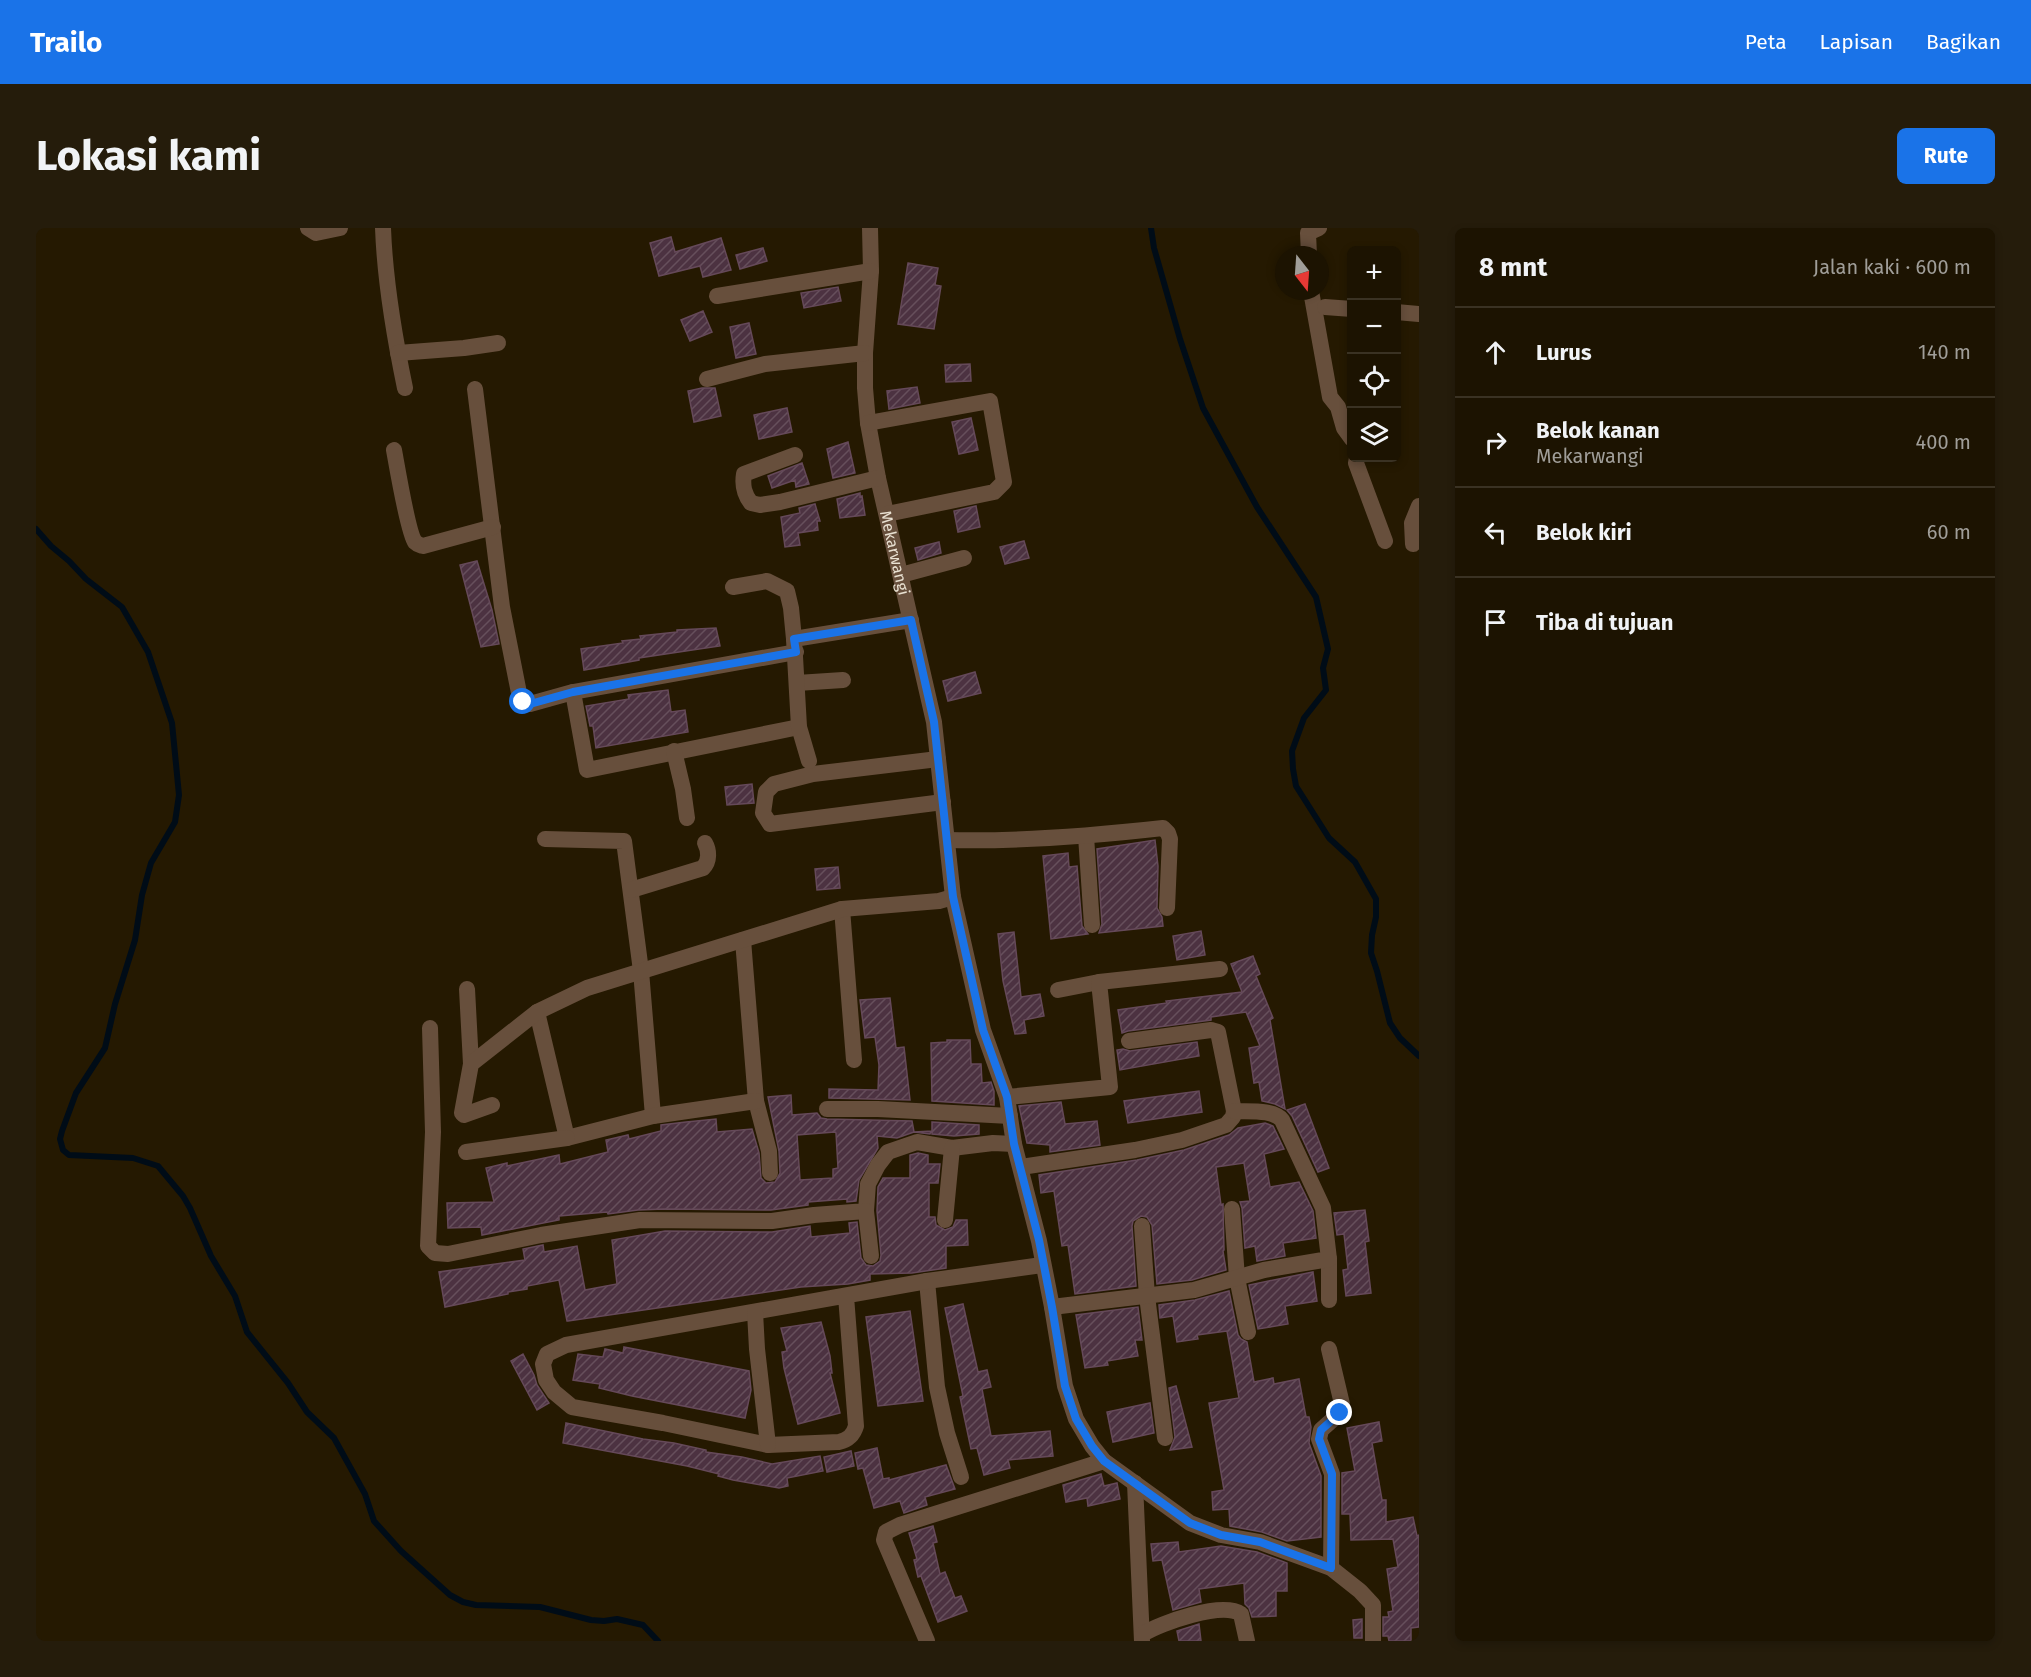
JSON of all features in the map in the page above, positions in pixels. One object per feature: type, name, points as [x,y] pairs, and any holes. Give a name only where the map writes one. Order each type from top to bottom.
[{"type":"street","points":[[308,228],[316,233],[340,228]]},
{"type":"street","points":[[383,228],[384,267],[405,388]]},
{"type":"street","name":"Mekarwangi","points":[[870,228],[871,272],[865,353],[868,423],[878,478],[934,722],[953,897],[983,1030],[1007,1097],[1014,1144],[1039,1240],[1065,1386],[1076,1419],[1104,1461],[1190,1523],[1221,1535],[1260,1542],[1331,1568],[1360,1591],[1373,1605],[1372,1641]]},
{"type":"street","points":[[1309,246],[1308,233],[1319,228]]},
{"type":"street","points":[[717,296],[871,272]]},
{"type":"street","points":[[1313,300],[1330,397],[1338,406],[1347,432]]},
{"type":"street","points":[[1325,307],[1347,309]]},
{"type":"street","points":[[1401,312],[1419,314]]},
{"type":"street","points":[[398,353],[498,343]]},
{"type":"street","points":[[707,379],[765,364],[865,353]]},
{"type":"street","points":[[475,389],[502,608],[520,698],[523,702],[530,704],[573,692],[911,620]]},
{"type":"street","points":[[868,423],[990,401],[1004,482],[999,489],[994,492],[887,514]]},
{"type":"street","points":[[394,450],[410,526],[414,541],[418,545],[423,546],[493,527]]},
{"type":"street","points":[[795,456],[744,474],[742,483],[745,495],[752,503],[760,505],[780,502],[878,478]]},
{"type":"street","points":[[1356,462],[1385,541]]},
{"type":"street","points":[[1413,544],[1412,523],[1419,506]]},
{"type":"street","points":[[900,575],[964,558]]},
{"type":"street","points":[[733,587],[767,581],[787,591],[795,645],[799,727],[809,761]]},
{"type":"street","points":[[797,683],[843,680]]},
{"type":"street","points":[[573,692],[587,770],[799,727]]},
{"type":"street","points":[[674,751],[687,818]]},
{"type":"street","points":[[938,759],[813,774],[774,784],[766,792],[764,813],[770,824],[943,802]]},
{"type":"street","points":[[947,840],[981,841],[1086,836],[1163,828],[1170,839],[1167,908]]},
{"type":"street","points":[[1086,836],[1092,925]]},
{"type":"street","points":[[545,839],[624,841],[641,971],[653,1116]]},
{"type":"street","points":[[631,890],[703,868],[708,859],[708,847],[705,843]]},
{"type":"street","points":[[471,1064],[537,1012],[587,988],[842,909],[939,901],[953,897]]},
{"type":"street","points":[[842,909],[854,1060]]},
{"type":"street","points":[[743,940],[756,1101],[769,1151],[770,1173]]},
{"type":"street","points":[[1058,990],[1099,982],[1220,969]]},
{"type":"street","points":[[1007,1097],[1110,1087],[1099,982]]},
{"type":"street","points":[[467,989],[471,1064],[462,1113],[464,1115],[492,1105]]},
{"type":"street","points":[[537,1012],[567,1138]]},
{"type":"street","points":[[430,1028],[433,1132],[428,1246],[435,1253],[448,1254],[541,1235],[640,1220],[772,1221],[866,1211]]},
{"type":"street","points":[[1021,1167],[1135,1150],[1182,1140],[1226,1125],[1233,1117],[1234,1111],[1218,1032],[1211,1030],[1129,1041]]},
{"type":"street","points":[[466,1152],[567,1138],[653,1116],[756,1101]]},
{"type":"street","points":[[827,1109],[878,1109],[1010,1116]]},
{"type":"street","points":[[1234,1111],[1272,1114],[1279,1116],[1282,1120],[1323,1208],[1329,1259],[1329,1300]]},
{"type":"street","points":[[871,1256],[866,1211],[868,1184],[888,1152],[917,1142],[952,1148],[993,1143],[1014,1144]]},
{"type":"street","points":[[945,1220],[952,1148]]},
{"type":"street","points":[[1232,1209],[1237,1278],[1248,1332]]},
{"type":"street","points":[[1142,1226],[1147,1296],[1165,1438]]},
{"type":"street","points":[[1052,1307],[1207,1288],[1264,1270],[1329,1259]]},
{"type":"street","points":[[846,1296],[856,1426],[848,1440],[768,1445],[572,1407],[554,1392],[546,1380],[543,1364],[547,1354],[566,1345],[795,1303],[1042,1265]]},
{"type":"street","points":[[927,1281],[937,1388],[947,1433],[961,1477]]},
{"type":"street","points":[[755,1312],[768,1445]]},
{"type":"street","points":[[1329,1349],[1342,1404],[1340,1413],[1321,1430],[1319,1439],[1332,1474],[1331,1568]]},
{"type":"street","points":[[927,1641],[884,1540],[886,1532],[900,1525],[1104,1461]]},
{"type":"street","points":[[1135,1483],[1143,1637]]},
{"type":"street","points":[[1143,1637],[1158,1625],[1209,1611],[1233,1610],[1241,1614],[1248,1641]]},
{"type":"building","points":[[671,237],[675,252],[721,238],[731,270],[703,277],[700,266],[659,276],[650,243]]},
{"type":"building","points":[[763,248],[767,261],[740,269],[736,255]]},
{"type":"building","points":[[908,263],[938,268],[935,285],[941,286],[934,329],[898,324]]},
{"type":"building","points":[[838,287],[841,301],[804,308],[801,293]]},
{"type":"building","points":[[703,311],[712,332],[690,341],[681,320]]},
{"type":"building","points":[[749,323],[756,354],[736,358],[730,327]]},
{"type":"building","points":[[970,364],[971,381],[946,382],[945,365]]},
{"type":"building","points":[[917,387],[920,403],[889,409],[887,391]]},
{"type":"building","points":[[715,388],[721,416],[694,422],[688,391]]},
{"type":"building","points":[[787,408],[792,432],[759,439],[754,415]]},
{"type":"building","points":[[971,418],[978,450],[959,454],[952,422]]},
{"type":"building","points":[[848,442],[855,473],[833,478],[827,449]]},
{"type":"building","points":[[802,463],[809,484],[796,487],[795,480],[772,488],[768,476]]},
{"type":"building","points":[[860,493],[865,515],[840,518],[837,499]]},
{"type":"building","points":[[815,504],[820,521],[817,521],[818,530],[798,533],[800,545],[785,547],[781,517],[800,513],[799,508]]},
{"type":"building","points":[[976,506],[980,527],[958,532],[954,511]]},
{"type":"building","points":[[1024,541],[1029,558],[1005,564],[1000,547]]},
{"type":"building","points":[[939,542],[941,553],[918,560],[915,548]]},
{"type":"building","points":[[477,561],[492,610],[499,644],[481,647],[460,565]]},
{"type":"building","points":[[716,628],[720,646],[639,658],[639,660],[584,670],[581,649],[623,643],[622,641],[641,639],[640,636],[677,632],[677,630]]},
{"type":"building","points":[[975,672],[981,693],[948,701],[943,681]]},
{"type":"building","points":[[668,690],[671,712],[685,710],[688,732],[596,748],[593,726],[590,726],[586,706],[629,699],[628,695]]},
{"type":"building","points":[[752,784],[754,803],[727,805],[725,787]]},
{"type":"building","points":[[1155,840],[1158,866],[1157,908],[1162,917],[1163,926],[1099,933],[1102,924],[1097,849]]},
{"type":"building","points":[[1068,853],[1069,867],[1077,866],[1082,926],[1088,934],[1051,939],[1043,856]]},
{"type":"building","points":[[838,867],[840,888],[817,890],[815,869]]},
{"type":"building","points":[[1201,931],[1205,955],[1177,960],[1173,936]]},
{"type":"building","points":[[1014,932],[1021,997],[1040,994],[1044,1016],[1024,1020],[1026,1033],[1015,1034],[1003,981],[998,934]]},
{"type":"building","points":[[1253,956],[1260,974],[1256,976],[1273,1018],[1270,1020],[1285,1109],[1262,1101],[1259,1082],[1254,1083],[1249,1048],[1260,1046],[1246,1012],[1211,1017],[1211,1020],[1122,1033],[1118,1010],[1167,1003],[1166,1001],[1242,992],[1231,964]]},
{"type":"building","points":[[890,998],[896,1048],[904,1047],[910,1100],[829,1098],[829,1089],[878,1090],[879,1065],[875,1037],[865,1038],[860,1000]]},
{"type":"building","points":[[947,1040],[970,1040],[971,1064],[981,1064],[982,1083],[991,1082],[994,1091],[994,1105],[932,1101],[931,1043],[947,1042]]},
{"type":"building","points":[[1197,1042],[1199,1056],[1120,1070],[1117,1050],[1130,1051]]},
{"type":"building","points":[[1199,1091],[1202,1112],[1128,1123],[1124,1101]]},
{"type":"building","points":[[791,1095],[792,1115],[817,1113],[821,1118],[827,1119],[912,1121],[914,1132],[897,1138],[877,1136],[878,1148],[859,1180],[856,1201],[847,1202],[847,1199],[808,1202],[808,1205],[771,1210],[664,1209],[559,1216],[559,1220],[482,1235],[481,1227],[448,1228],[447,1203],[494,1202],[486,1168],[559,1155],[560,1164],[608,1152],[606,1140],[628,1135],[629,1139],[661,1131],[661,1125],[716,1119],[717,1132],[752,1129],[759,1153],[761,1178],[766,1183],[775,1182],[780,1173],[779,1151],[768,1097]],"holes":[[[836,1133],[838,1168],[833,1169],[833,1178],[800,1180],[797,1135]]]},
{"type":"building","points":[[1061,1102],[1065,1124],[1097,1121],[1100,1145],[1050,1152],[1050,1145],[1027,1143],[1019,1106]]},
{"type":"building","points":[[1305,1104],[1329,1168],[1318,1172],[1287,1110]]},
{"type":"building","points":[[932,1122],[979,1125],[979,1134],[954,1136],[932,1134]]},
{"type":"building","points":[[1265,1123],[1273,1126],[1284,1149],[1264,1154],[1270,1187],[1299,1182],[1313,1211],[1316,1238],[1283,1243],[1285,1256],[1257,1261],[1255,1246],[1245,1248],[1240,1202],[1250,1201],[1244,1163],[1216,1167],[1221,1205],[1223,1204],[1223,1251],[1226,1270],[1192,1280],[1157,1284],[1152,1225],[1147,1217],[1141,1216],[1133,1221],[1132,1226],[1136,1286],[1075,1294],[1068,1245],[1062,1246],[1054,1191],[1041,1193],[1039,1175],[1137,1160],[1184,1150],[1229,1135],[1238,1128]]},
{"type":"building","points":[[931,1131],[930,1134],[914,1132]]},
{"type":"building","points":[[918,1153],[928,1155],[928,1164],[940,1164],[938,1183],[929,1183],[929,1217],[935,1217],[936,1225],[945,1230],[953,1227],[956,1220],[967,1220],[968,1245],[946,1246],[946,1268],[912,1273],[870,1274],[870,1280],[848,1284],[801,1287],[568,1321],[559,1280],[527,1286],[527,1289],[508,1292],[508,1294],[445,1307],[439,1272],[525,1260],[523,1249],[543,1245],[544,1252],[577,1246],[585,1290],[617,1284],[612,1240],[665,1231],[772,1232],[810,1226],[811,1237],[850,1233],[849,1223],[857,1222],[861,1258],[866,1265],[873,1266],[880,1261],[881,1255],[877,1211],[878,1187],[883,1178],[910,1178],[910,1155]]},
{"type":"building","points":[[1365,1210],[1369,1241],[1365,1242],[1371,1293],[1346,1296],[1343,1270],[1348,1269],[1344,1234],[1337,1235],[1334,1213]]},
{"type":"building","points":[[1313,1272],[1317,1301],[1285,1306],[1288,1324],[1258,1329],[1249,1285]]},
{"type":"building","points":[[1229,1291],[1238,1335],[1247,1342],[1254,1382],[1273,1378],[1274,1384],[1299,1379],[1306,1417],[1309,1417],[1311,1427],[1309,1443],[1321,1476],[1321,1537],[1287,1541],[1262,1532],[1230,1526],[1229,1509],[1213,1510],[1212,1492],[1224,1490],[1209,1403],[1239,1398],[1227,1331],[1197,1335],[1198,1339],[1177,1342],[1173,1316],[1160,1318],[1159,1305],[1195,1300]]},
{"type":"building","points":[[963,1304],[978,1372],[987,1370],[991,1387],[982,1389],[991,1436],[1050,1431],[1053,1456],[1008,1460],[1010,1468],[984,1475],[977,1448],[971,1449],[945,1308]]},
{"type":"building","points":[[1138,1307],[1142,1340],[1135,1340],[1138,1356],[1107,1361],[1108,1365],[1085,1368],[1076,1315]]},
{"type":"building","points":[[910,1311],[923,1401],[878,1406],[866,1317]]},
{"type":"building","points":[[821,1322],[830,1356],[832,1373],[830,1373],[840,1413],[798,1424],[784,1368],[782,1352],[787,1351],[781,1328]]},
{"type":"building","points":[[624,1347],[749,1371],[751,1390],[745,1418],[632,1396],[599,1388],[600,1384],[573,1380],[578,1354],[603,1357],[605,1349],[623,1353]]},
{"type":"building","points":[[523,1354],[537,1385],[549,1403],[537,1410],[511,1361]]},
{"type":"building","points":[[1176,1386],[1192,1447],[1170,1450],[1175,1437],[1169,1388]]},
{"type":"building","points":[[1150,1403],[1154,1433],[1113,1442],[1107,1412]]},
{"type":"building","points":[[1379,1422],[1382,1441],[1372,1443],[1382,1500],[1386,1500],[1386,1522],[1413,1517],[1417,1536],[1419,1535],[1419,1627],[1411,1628],[1411,1641],[1389,1641],[1388,1636],[1383,1636],[1383,1617],[1389,1617],[1388,1612],[1393,1611],[1387,1569],[1398,1567],[1393,1539],[1351,1540],[1350,1514],[1342,1514],[1342,1473],[1355,1471],[1347,1428]]},
{"type":"building","points":[[566,1423],[772,1464],[820,1456],[823,1471],[787,1478],[788,1486],[779,1488],[733,1480],[687,1466],[563,1443]]},
{"type":"building","points":[[877,1448],[883,1479],[889,1478],[889,1480],[946,1465],[955,1489],[925,1497],[927,1505],[904,1513],[900,1501],[874,1508],[863,1468],[858,1469],[855,1453]]},
{"type":"building","points":[[851,1451],[854,1466],[827,1472],[824,1457]]},
{"type":"building","points":[[1101,1474],[1104,1486],[1117,1483],[1120,1499],[1088,1506],[1087,1498],[1066,1502],[1063,1485]]},
{"type":"building","points":[[933,1526],[937,1542],[933,1543],[940,1574],[945,1572],[955,1598],[961,1596],[967,1611],[938,1622],[921,1576],[918,1577],[914,1560],[917,1559],[909,1533]]},
{"type":"building","points":[[1178,1542],[1179,1552],[1221,1546],[1257,1552],[1287,1563],[1287,1591],[1276,1591],[1276,1616],[1252,1617],[1245,1604],[1244,1583],[1199,1589],[1201,1602],[1173,1610],[1162,1560],[1153,1561],[1151,1544]]},
{"type":"building","points":[[1362,1619],[1362,1638],[1354,1638],[1353,1620]]},
{"type":"building","points":[[1199,1624],[1201,1641],[1179,1641],[1177,1631]]},
{"type":"waterway","points":[[1151,228],[1154,248],[1180,339],[1203,408],[1257,507],[1316,597],[1328,649],[1323,668],[1326,690],[1304,718],[1292,751],[1296,786],[1329,838],[1355,862],[1376,899],[1371,953],[1390,1023],[1400,1038],[1419,1056]]},
{"type":"waterway","points":[[36,529],[86,579],[122,607],[148,652],[172,723],[179,795],[175,822],[151,863],[142,895],[135,940],[115,1004],[105,1048],[76,1093],[60,1139],[63,1150],[69,1155],[133,1158],[158,1166],[190,1208],[211,1256],[235,1296],[247,1332],[288,1383],[307,1412],[334,1438],[365,1494],[374,1521],[401,1551],[450,1595],[463,1602],[476,1605],[540,1607],[591,1620],[617,1619],[643,1625],[658,1641]]},
{"type":"route","points":[[523,702],[530,704],[573,692],[796,652],[794,639],[911,620],[934,722],[953,897],[983,1030],[1007,1097],[1014,1144],[1039,1240],[1065,1386],[1076,1419],[1104,1461],[1190,1523],[1221,1535],[1260,1542],[1331,1568],[1332,1474],[1319,1439],[1321,1430],[1340,1413]]}]
